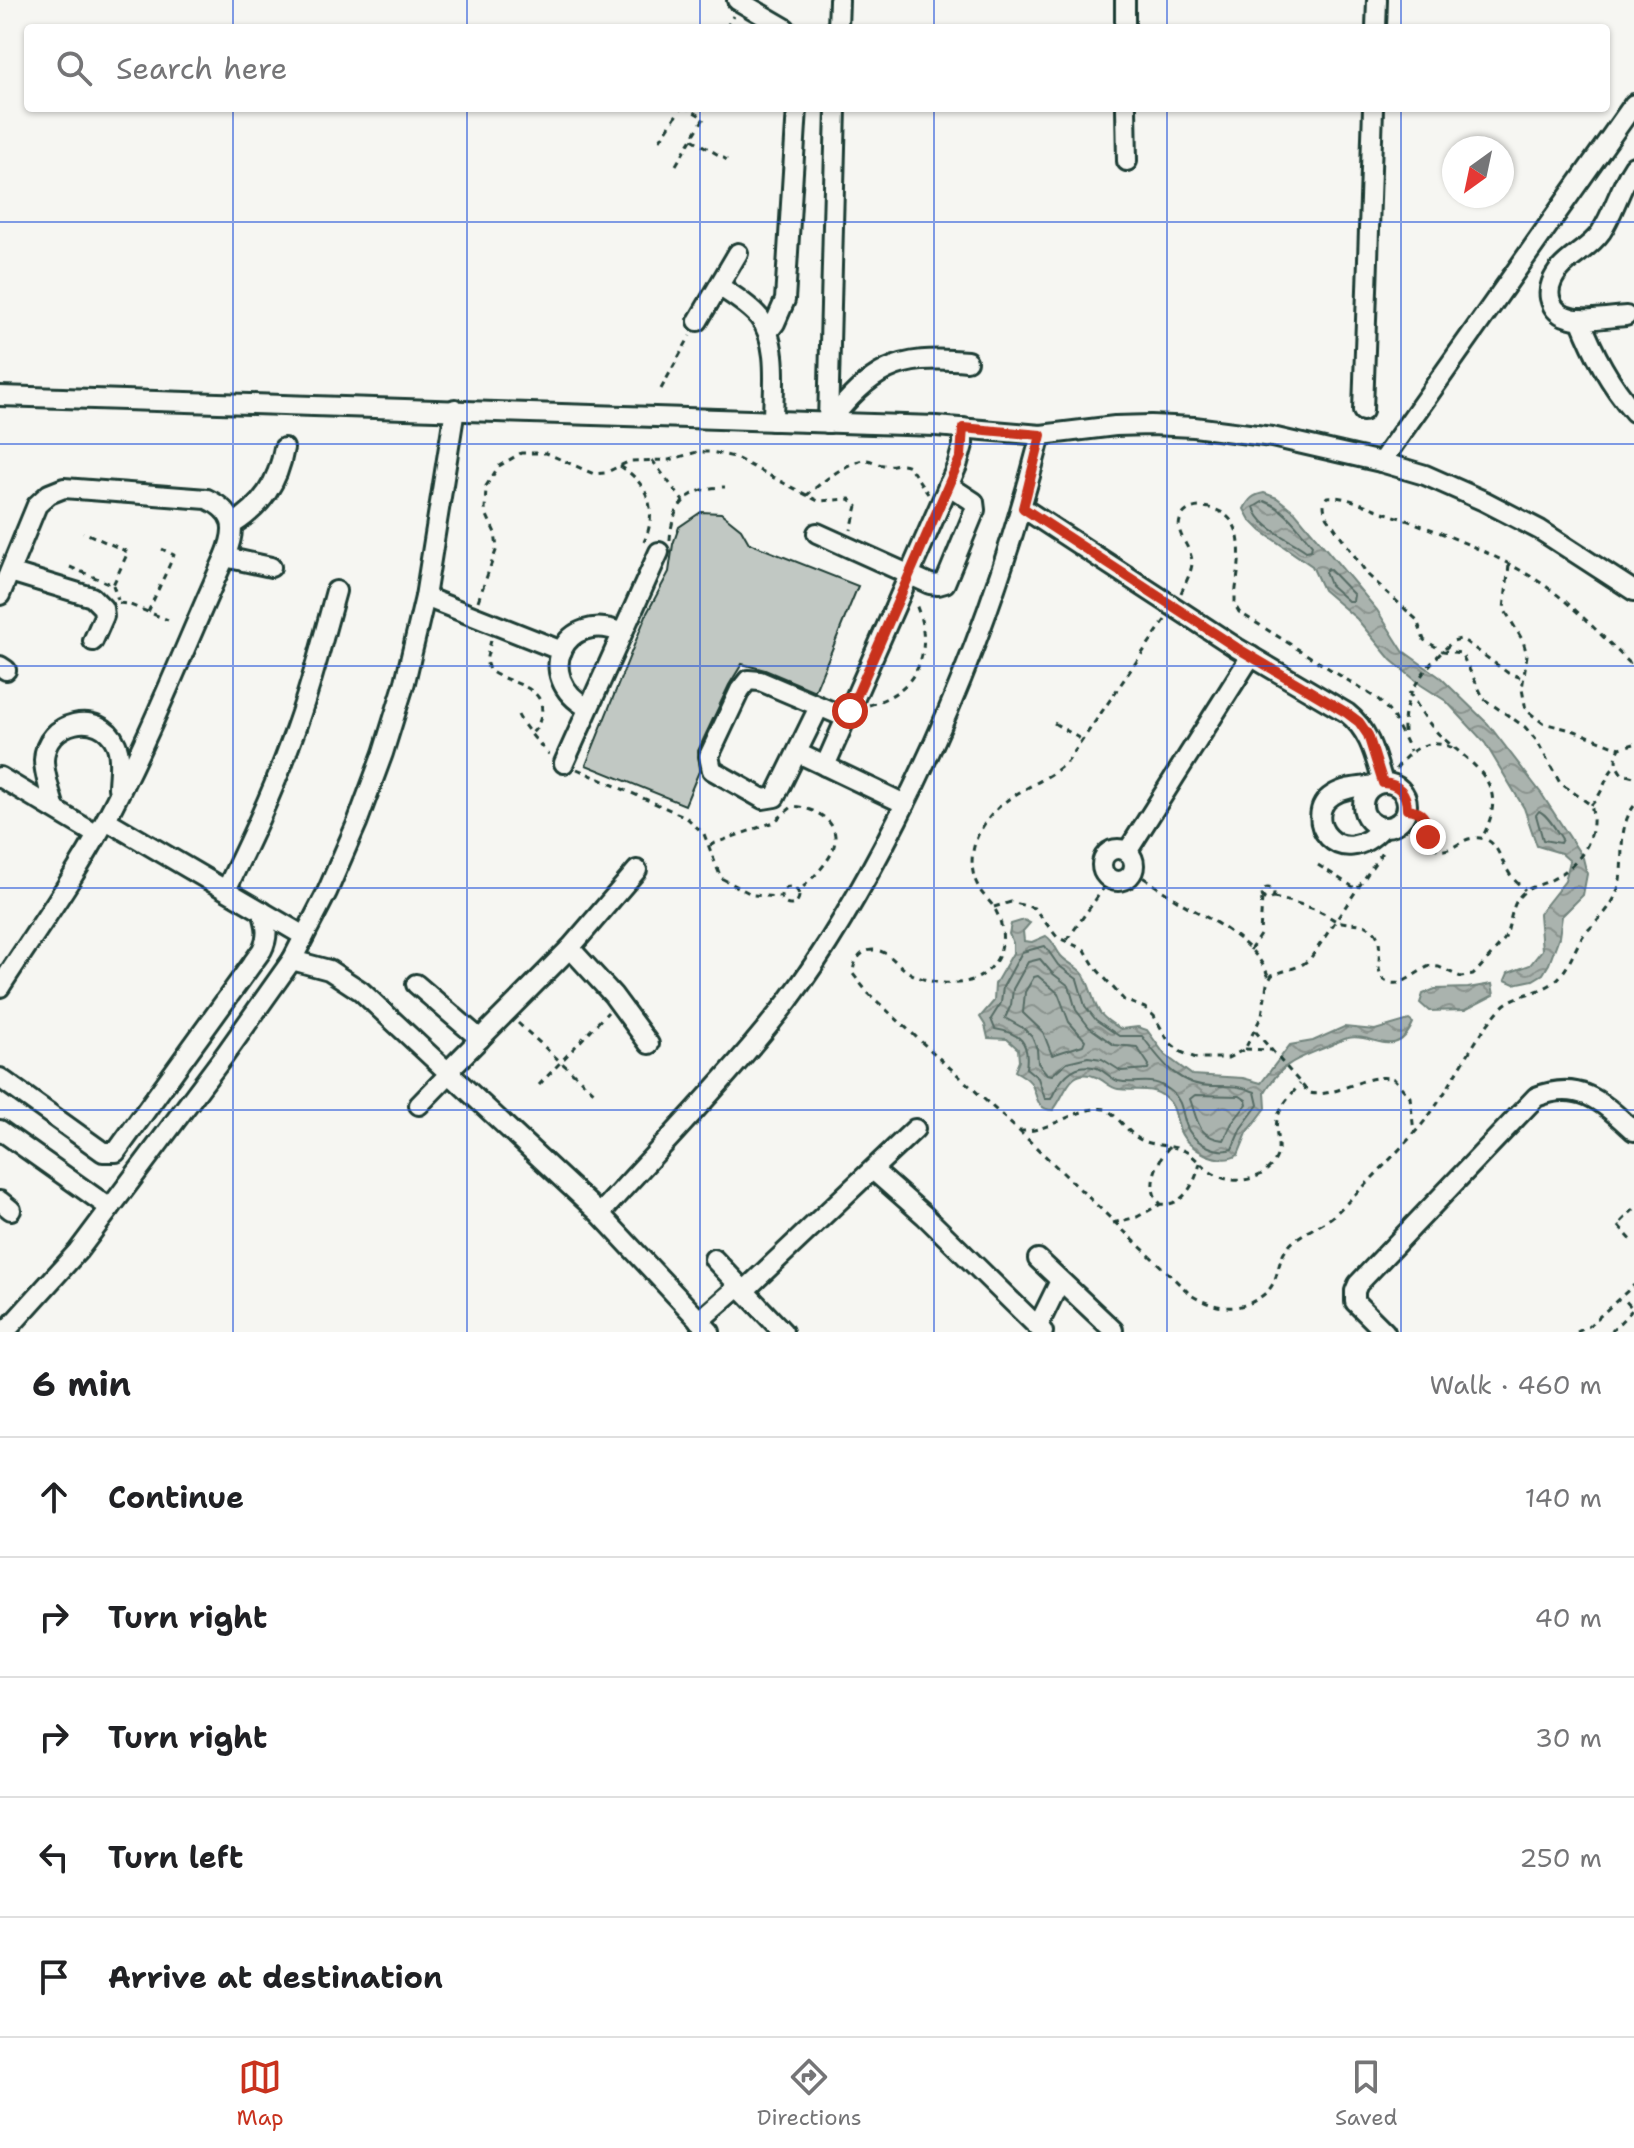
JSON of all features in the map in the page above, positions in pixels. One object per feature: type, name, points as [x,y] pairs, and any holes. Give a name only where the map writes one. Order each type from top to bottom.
[{"type":"street","points":[[737,0],[778,24]]},
{"type":"street","points":[[838,24],[839,0]]},
{"type":"street","points":[[1125,0],[1125,24]]},
{"type":"street","points":[[1376,24],[1377,0]]},
{"type":"street","points":[[1381,462],[1634,104]]},
{"type":"street","points":[[768,332],[785,300],[797,112]]},
{"type":"street","points":[[828,423],[836,112]]},
{"type":"street","points":[[1126,112],[1127,161]]},
{"type":"street","points":[[1363,411],[1373,112]]},
{"type":"street","points":[[1626,316],[1568,318],[1551,303],[1549,291],[1559,270],[1601,232],[1634,166]]},
{"type":"street","points":[[698,321],[738,253]]},
{"type":"street","points":[[719,286],[751,308],[768,332],[773,421]]},
{"type":"street","points":[[1580,319],[1594,355],[1614,389],[1634,412]]},
{"type":"street","points":[[828,423],[853,393],[885,370],[916,359],[967,361]]},
{"type":"street","points":[[0,396],[963,428],[1041,435],[1115,426],[1194,427],[1272,437],[1425,475],[1540,530],[1634,591]]},
{"type":"street","points":[[5,1332],[64,1268],[110,1208],[292,960],[304,936],[357,823],[405,682],[425,597],[455,409]]},
{"type":"street","points":[[825,766],[961,456],[963,428]]},
{"type":"street","points":[[600,1214],[743,1055],[789,999],[860,891],[956,696],[1023,508],[1041,435]]},
{"type":"street","points":[[232,525],[249,515],[273,485],[284,448]]},
{"type":"street","points":[[817,533],[906,581],[945,583],[975,510],[974,502],[967,495],[948,485]]},
{"type":"street","points":[[0,595],[37,505],[49,494],[64,488],[207,499],[219,504],[232,525],[232,539],[225,557],[165,696],[102,828],[0,987]]},
{"type":"street","points":[[1023,508],[1359,722],[1368,735],[1382,784]]},
{"type":"street","points":[[564,763],[622,633],[652,547]]},
{"type":"street","points":[[225,557],[271,567]]},
{"type":"street","points":[[10,572],[92,597],[111,606],[93,641]]},
{"type":"street","points":[[226,890],[290,744],[336,591]]},
{"type":"street","points":[[425,597],[562,651]]},
{"type":"street","points":[[588,708],[575,701],[561,684],[558,673],[562,651],[577,633],[587,628],[610,628],[622,633]]},
{"type":"street","points":[[1127,852],[1251,656]]},
{"type":"street","points":[[819,707],[779,792],[769,800],[717,775],[709,764],[709,756],[740,690],[748,680],[760,681],[819,707],[848,715]]},
{"type":"street","points":[[55,809],[44,762],[46,749],[61,728],[74,723],[100,727],[117,746],[117,796]]},
{"type":"street","points":[[798,753],[905,804]]},
{"type":"street","points":[[0,777],[55,809],[102,828],[226,890],[304,936]]},
{"type":"street","points":[[1382,784],[1364,799],[1364,809],[1367,817],[1387,826]]},
{"type":"street","points":[[1382,784],[1403,792],[1407,809],[1404,816],[1370,840],[1349,847],[1329,837],[1322,828],[1320,816],[1323,804],[1342,790],[1382,784]]},
{"type":"street","points":[[1117,848],[1127,852],[1133,860],[1133,871],[1121,881],[1110,879],[1101,866],[1104,856],[1117,848]]},
{"type":"street","points":[[419,1105],[570,948],[637,870]]},
{"type":"street","points":[[0,1078],[103,1152],[116,1152],[262,950],[267,931],[262,911]]},
{"type":"street","points":[[570,948],[618,1001],[649,1044]]},
{"type":"street","points":[[292,960],[329,970],[346,979],[450,1071],[600,1214],[704,1326],[915,1129]]},
{"type":"street","points":[[416,984],[480,1039]]},
{"type":"street","points":[[1385,1332],[1355,1302],[1358,1284],[1536,1097],[1561,1090],[1588,1094],[1634,1131]]},
{"type":"street","points":[[0,1130],[110,1208]]},
{"type":"street","points":[[873,1170],[934,1224],[1041,1329],[1060,1281]]},
{"type":"street","points":[[714,1259],[783,1332]]},
{"type":"street","points":[[1038,1259],[1113,1330]]},
{"type":"path","points":[[660,140],[678,112]]},
{"type":"path","points":[[676,165],[704,118],[696,112]]},
{"type":"path","points":[[692,139],[727,160]]},
{"type":"path","points":[[661,389],[698,321]]},
{"type":"path","points":[[472,616],[497,548],[495,533],[485,511],[486,486],[499,466],[509,458],[533,452],[558,457],[594,474],[605,473],[630,461],[669,460],[697,452],[734,457],[818,501],[845,499],[854,502],[857,506],[855,520],[841,544]]},
{"type":"path","points":[[652,460],[683,501]]},
{"type":"path","points":[[806,496],[856,462],[864,460],[886,466],[898,463],[909,466],[920,486],[939,505]]},
{"type":"path","points":[[620,466],[640,482],[651,505],[652,547],[669,542],[674,513],[683,501],[695,492],[710,487],[725,487]]},
{"type":"path","points":[[1262,897],[1268,901],[1273,898],[1307,906],[1337,921],[1366,925],[1378,936],[1382,953],[1378,967],[1380,974],[1391,983],[1398,983],[1430,966],[1467,977],[1473,975],[1504,941],[1509,917],[1525,890],[1553,879],[1568,869],[1583,852],[1594,828],[1591,805],[1560,783],[1537,741],[1525,727],[1484,699],[1461,653],[1443,651],[1424,640],[1410,611],[1368,575],[1328,518],[1324,509],[1327,497],[1338,497],[1402,519],[1485,552],[1533,578],[1556,594],[1634,667]]},
{"type":"path","points":[[1410,751],[1404,734],[1379,700],[1239,612],[1235,596],[1241,544],[1235,527],[1218,511],[1194,507],[1179,520],[1179,531],[1190,552],[1192,564],[1174,607],[1059,769],[1006,800],[979,833],[973,850],[972,869],[978,886],[994,907],[1003,934],[1002,948],[982,975],[971,980],[944,982],[919,977],[883,952],[875,950],[859,956],[853,974],[868,993],[1191,1295],[1218,1307],[1247,1305],[1274,1284],[1287,1248],[1299,1236],[1330,1218],[1432,1112],[1467,1052],[1500,1009],[1513,999],[1552,984],[1563,974],[1582,938],[1614,900],[1619,886],[1625,820],[1634,806]]},
{"type":"path","points":[[83,532],[128,552],[113,585],[111,606],[128,604],[168,620]]},
{"type":"path","points":[[148,612],[174,555],[162,549]]},
{"type":"path","points":[[1509,565],[1504,609],[1523,641],[1527,655],[1523,700],[1526,710],[1534,718],[1620,748]]},
{"type":"path","points":[[70,567],[113,585]]},
{"type":"path","points":[[848,715],[898,692],[912,678],[921,660],[925,641],[923,620],[906,581]]},
{"type":"path","points":[[495,625],[486,666],[492,673],[525,686],[540,700],[540,722],[532,733]]},
{"type":"path","points":[[1404,734],[1405,706],[1410,690],[1453,641],[1460,639],[1508,673],[1525,679]]},
{"type":"path","points":[[1410,690],[1428,721],[1481,771],[1491,793],[1491,816],[1482,838]]},
{"type":"path","points":[[518,715],[523,726],[547,754],[675,811],[696,825],[710,845],[714,865],[721,878],[753,895],[780,897]]},
{"type":"path","points":[[1054,723],[1082,740]]},
{"type":"path","points":[[1382,784],[1410,751],[1434,743],[1457,749]]},
{"type":"path","points":[[1634,744],[1628,743],[1620,748],[1615,757],[1616,766],[1622,774],[1634,777]]},
{"type":"path","points":[[1591,805],[1602,794],[1608,775],[1616,766]]},
{"type":"path","points":[[710,845],[774,822],[793,806],[812,809],[832,828],[834,847],[822,866],[798,892]]},
{"type":"path","points":[[1407,809],[1422,814],[1427,821],[1428,837],[1438,850],[1454,848],[1471,838],[1482,838],[1495,846],[1510,875],[1525,890]]},
{"type":"path","points":[[1269,978],[1278,971],[1300,966],[1310,959],[1385,849],[1387,826]]},
{"type":"path","points":[[1318,865],[1358,890]]},
{"type":"path","points":[[1133,871],[1181,903],[1207,915],[1261,960],[1269,978],[1266,1003],[1245,1049]]},
{"type":"path","points":[[1067,940],[1110,879]]},
{"type":"path","points":[[789,887],[798,892],[799,899],[794,905],[784,904],[780,897],[782,891],[789,887]]},
{"type":"path","points":[[1250,950],[1260,935],[1262,891],[1268,888],[1273,891],[1273,898]]},
{"type":"path","points":[[994,907],[1011,902],[1028,905],[1038,912],[1057,937],[1085,950],[1095,967],[1124,1000],[1145,1008],[1154,1016],[1169,1042],[1181,1052],[1196,1058],[1215,1059],[1228,1058],[1245,1049],[1272,1051]]},
{"type":"path","points":[[539,1085],[618,1001]]},
{"type":"path","points":[[506,1012],[596,1094]]},
{"type":"path","points":[[1255,1031],[1309,1093],[1319,1095],[1376,1078],[1394,1079],[1410,1097],[1414,1132]]},
{"type":"path","points":[[1019,1131],[1033,1132],[1098,1108],[1106,1109],[1140,1139],[1189,1153],[1211,1172],[1232,1181],[1255,1178],[1265,1172],[1279,1151],[1276,1132],[1280,1109],[1300,1084]]},
{"type":"path","points":[[1161,1204],[1154,1194],[1154,1179],[1159,1161],[1169,1147]]},
{"type":"path","points":[[1113,1223],[1137,1217],[1161,1204],[1168,1205],[1184,1195],[1197,1175],[1200,1163]]},
{"type":"path","points":[[1634,1209],[1618,1225],[1634,1243]]},
{"type":"path","points":[[1577,1332],[1589,1326],[1634,1285]]},
{"type":"path","points":[[1611,1332],[1633,1309],[1622,1296]]},
{"type":"water","points":[[1264,493],[1277,498],[1295,512],[1377,610],[1403,651],[1441,678],[1488,724],[1541,793],[1583,858],[1587,874],[1583,895],[1562,916],[1559,937],[1549,964],[1543,974],[1533,980],[1514,984],[1505,980],[1508,973],[1530,965],[1542,950],[1539,914],[1565,881],[1570,861],[1561,853],[1537,846],[1524,808],[1485,743],[1446,701],[1391,660],[1357,619],[1323,590],[1312,566],[1250,520],[1244,509],[1252,498]]},
{"type":"water","points":[[1024,920],[1030,923],[1023,931],[1024,941],[1049,938],[1061,956],[1083,974],[1104,1017],[1121,1029],[1138,1027],[1147,1030],[1165,1055],[1192,1075],[1243,1078],[1261,1083],[1290,1045],[1313,1041],[1344,1027],[1375,1030],[1409,1020],[1413,1023],[1399,1041],[1384,1043],[1348,1038],[1290,1064],[1265,1092],[1266,1108],[1247,1133],[1238,1155],[1222,1159],[1214,1157],[1197,1150],[1184,1138],[1172,1105],[1154,1092],[1115,1088],[1087,1074],[1079,1075],[1068,1084],[1053,1110],[1040,1105],[1031,1083],[1015,1071],[1019,1061],[1018,1049],[1007,1039],[988,1038],[980,1017],[994,1001],[995,984],[1013,953],[1009,934],[1011,924]]},
{"type":"water","points":[[1492,984],[1494,995],[1465,1010],[1429,1011],[1420,1003],[1423,994],[1435,989]]},
{"type":"building","points":[[701,512],[721,513],[741,529],[749,543],[858,586],[815,691],[742,664],[698,751],[700,769],[685,805],[586,765],[647,613],[669,572],[679,527]]},
{"type":"route","points":[[850,711],[961,456],[963,428],[1041,435],[1023,508],[1237,648],[1359,722],[1368,735],[1383,783],[1396,786],[1407,800],[1407,809],[1422,814],[1427,821],[1428,837]]}]
